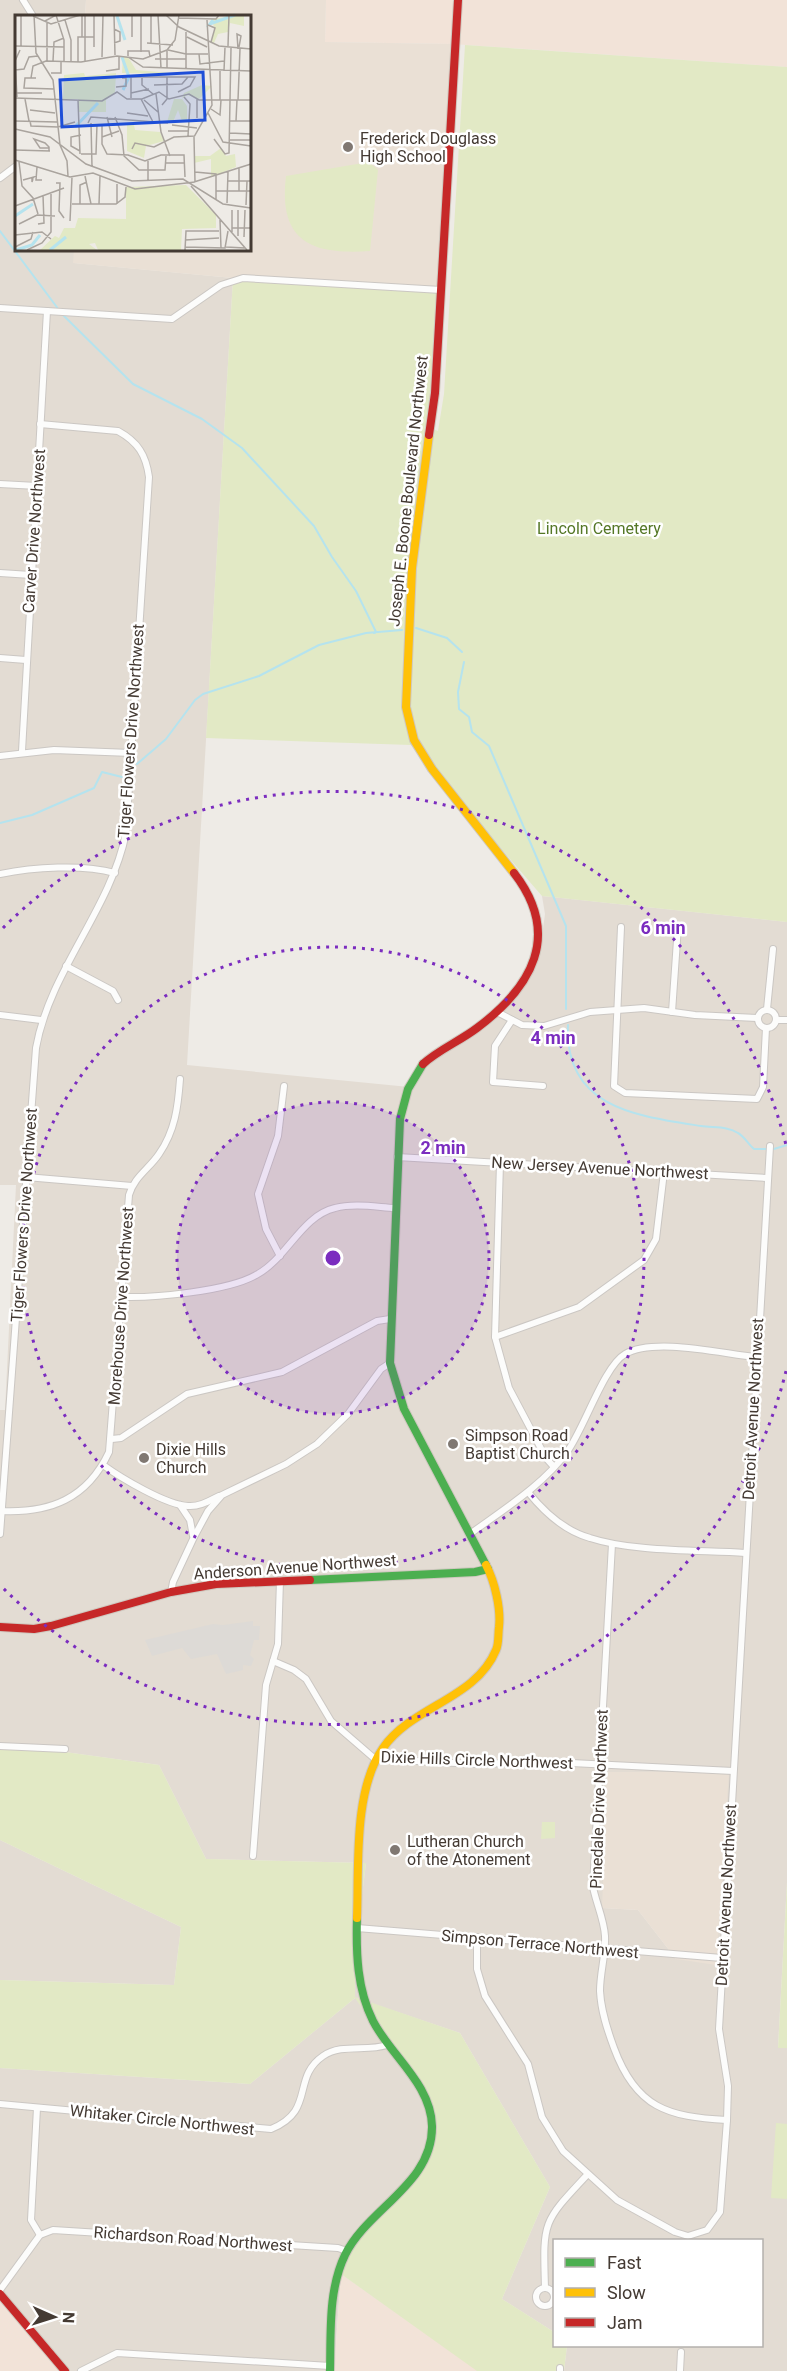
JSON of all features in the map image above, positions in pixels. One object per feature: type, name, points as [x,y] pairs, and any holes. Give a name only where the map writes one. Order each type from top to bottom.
[{"type":"main road","name":"Joseph E. Boone Boulevard Northwest","points":[[330,2369],[336,2284],[347,2251],[411,2181],[432,2139],[432,2118],[425,2098],[387,2045],[372,2018],[362,1989],[357,1959],[357,1928],[365,1794],[375,1759],[399,1729],[466,1689],[490,1663],[499,1638],[501,1610],[499,1596],[488,1569],[404,1409],[390,1363],[394,1208],[397,1157],[405,1096],[417,1072],[425,1062],[499,1013],[518,993],[535,958],[538,925],[533,904],[524,886],[432,769],[414,740],[406,707],[412,568],[435,393],[458,0]]},
{"type":"main road","name":"Anderson Avenue Northwest","points":[[0,1627],[34,1629],[51,1626],[171,1592],[216,1584],[475,1572],[488,1569]]},
{"type":"main road","points":[[0,2292],[65,2371]]},
{"type":"street","points":[[22,0],[32,15]]},
{"type":"street","points":[[0,178],[15,167]]},
{"type":"street","points":[[0,308],[172,319],[221,285],[243,278],[441,290]]},
{"type":"street","name":"Carver Drive Northwest","points":[[22,751],[47,311]]},
{"type":"street","name":"Tiger Flowers Drive Northwest","points":[[0,1534],[36,1048],[41,1020],[66,966],[115,873],[126,833],[148,477],[147,463],[137,444],[118,431],[40,424]]},
{"type":"street","points":[[0,484],[36,486]]},
{"type":"street","points":[[0,573],[31,575]]},
{"type":"street","points":[[0,658],[26,660]]},
{"type":"street","points":[[0,756],[22,751],[131,753]]},
{"type":"street","points":[[0,874],[42,868],[105,870],[115,873]]},
{"type":"street","points":[[672,1012],[678,926]]},
{"type":"street","points":[[621,927],[614,1086],[625,1093],[757,1099],[763,1087],[766,1028]]},
{"type":"street","points":[[767,1009],[773,949]]},
{"type":"street","points":[[66,966],[113,991],[118,1000]]},
{"type":"street","points":[[499,1013],[522,1025],[544,1026],[590,1012],[644,1008],[757,1018]]},
{"type":"street","points":[[767,1009],[759,1013],[757,1018],[759,1024],[766,1028],[772,1027],[776,1020]]},
{"type":"street","points":[[767,1009],[773,1012],[776,1020]]},
{"type":"street","points":[[0,1015],[41,1020]]},
{"type":"street","points":[[512,1020],[495,1047],[493,1082],[543,1086]]},
{"type":"street","points":[[776,1020],[787,1020]]},
{"type":"street","name":"Morehouse Drive Northwest","points":[[103,1465],[112,1439],[132,1186],[170,1136],[177,1112],[180,1079]]},
{"type":"street","points":[[280,1256],[266,1230],[258,1194],[278,1136],[284,1086]]},
{"type":"street","name":"Detroit Avenue Northwest","points":[[477,1937],[477,1969],[484,1996],[528,2064],[550,2135],[562,2151],[617,2200],[675,2232],[688,2236],[701,2234],[713,2225],[720,2212],[727,2120],[728,2086],[719,2029],[722,1958],[770,1146]]},
{"type":"street","name":"New Jersey Avenue Northwest","points":[[397,1157],[767,1178]]},
{"type":"street","points":[[500,1163],[495,1337],[500,1363],[509,1388],[546,1458],[555,1467]]},
{"type":"street","points":[[495,1337],[579,1307],[644,1260],[656,1239],[664,1172]]},
{"type":"street","points":[[26,1177],[132,1186]]},
{"type":"street","points":[[122,1297],[235,1285],[259,1274],[280,1256],[311,1222],[327,1210],[345,1206],[394,1208]]},
{"type":"street","points":[[112,1439],[121,1438],[187,1394],[282,1372],[377,1321],[390,1319]]},
{"type":"street","points":[[470,1534],[528,1492],[555,1467],[580,1433],[612,1366],[626,1353],[658,1347],[756,1357]]},
{"type":"street","points":[[2,1511],[31,1512],[55,1505],[84,1485],[103,1465],[122,1479],[179,1505],[199,1506],[286,1464],[317,1444],[348,1414],[381,1369],[390,1363]]},
{"type":"street","points":[[528,1492],[538,1505],[567,1528],[588,1538],[612,1544],[745,1553]]},
{"type":"street","points":[[171,1592],[173,1582],[194,1537],[208,1511],[222,1495]]},
{"type":"street","points":[[179,1505],[190,1520],[194,1537]]},
{"type":"street","name":"Pinedale Drive Northwest","points":[[612,1544],[593,1887],[604,1927],[600,1989],[602,2013],[620,2064],[630,2083],[647,2100],[670,2113],[690,2118],[727,2120]]},
{"type":"street","points":[[253,1856],[266,1685],[278,1644],[280,1580]]},
{"type":"street","name":"Dixie Hills Circle Northwest","points":[[273,1661],[294,1670],[306,1679],[331,1720],[375,1759],[476,1764],[599,1764],[733,1771]]},
{"type":"street","points":[[0,1746],[65,1749]]},
{"type":"street","name":"Simpson Terrace Northwest","points":[[357,1928],[722,1958]]},
{"type":"street","name":"Whitaker Circle Northwest","points":[[0,2104],[271,2129],[284,2124],[296,2113],[307,2074],[321,2057],[339,2049],[373,2049],[387,2045]]},
{"type":"street","points":[[0,2292],[40,2235],[32,2220],[37,2108]]},
{"type":"street","points":[[544,2288],[543,2245],[546,2223],[554,2210],[587,2175]]},
{"type":"street","name":"Richardson Road Northwest","points":[[40,2235],[53,2230],[338,2248],[347,2251]]},
{"type":"street","points":[[680,2371],[681,2352]]},
{"type":"street","points":[[81,2371],[117,2353],[330,2369]]},
{"type":"shaded area","points":[[0,0],[86,0],[85,15],[15,15],[15,250],[74,250],[74,263],[233,278],[187,1065],[409,1087],[421,1062],[496,1015],[527,980],[539,958],[545,914],[542,896],[787,922],[787,1882],[778,2047],[787,2048],[787,2371],[564,2371],[567,2347],[763,2347],[763,2239],[553,2239],[553,2331],[502,2299],[550,2187],[460,2033],[356,1998],[419,2090],[434,2126],[423,2168],[341,2274],[334,2371],[59,2371],[0,2293],[0,2068],[250,2084],[355,1998],[355,1951],[366,1863],[206,1859],[159,1765],[0,1743],[0,1410],[5,1410],[16,1185],[0,1185]],"holes":[[[729,1772],[676,1959],[638,1910],[602,1908]]]},
{"type":"shaded area","name":"Frederick Douglass High School","points":[[86,0],[326,0],[325,42],[453,44],[437,292],[233,278],[73,263],[74,250],[250,250],[250,15],[85,15]]},
{"type":"shaded area","points":[[326,0],[787,0],[787,67],[453,44],[325,42]]},
{"type":"shaded area","points":[[253,1621],[253,1626],[260,1626],[259,1640],[254,1640],[250,1655],[254,1659],[251,1666],[243,1665],[243,1670],[226,1674],[217,1654],[191,1659],[182,1648],[152,1656],[145,1640],[213,1624]]},
{"type":"shaded area","points":[[607,1772],[729,1772],[716,1965],[676,1959],[638,1910],[602,1908]]},
{"type":"shaded area","points":[[0,1840],[181,1927],[174,1985],[0,1980]]},
{"type":"shaded area","points":[[341,2274],[477,2370],[477,2371],[334,2371]]},
{"type":"shaded area","points":[[0,2293],[43,2352],[59,2371],[0,2371]]},
{"type":"green space","name":"Lincoln Cemetery","points":[[465,45],[787,67],[787,922],[542,896],[411,745],[206,738],[233,278],[437,292],[431,393],[426,426],[438,431],[444,394]]},
{"type":"green space","points":[[369,162],[378,170],[370,251],[331,250],[303,240],[294,230],[288,216],[285,198],[286,176]]},
{"type":"green space","points":[[0,1743],[159,1765],[206,1859],[366,1863],[355,1951],[355,1997],[460,2033],[550,2187],[502,2299],[553,2331],[553,2347],[567,2347],[564,2371],[477,2371],[341,2274],[361,2224],[423,2168],[434,2126],[419,2090],[355,1998],[250,2084],[0,2068],[0,1980],[174,1985],[181,1927],[0,1840]]},
{"type":"green space","points":[[542,1822],[555,1822],[555,1838],[541,1839]]},
{"type":"green space","points":[[787,1882],[787,2048],[778,2048]]},
{"type":"green space","points":[[776,2123],[787,2124],[787,2199],[771,2198]]},
{"type":"waterway","points":[[0,231],[59,310]]},
{"type":"waterway","points":[[63,315],[133,384],[202,419],[242,448],[314,526],[356,591],[376,632],[374,633]]},
{"type":"waterway","points":[[416,628],[447,638],[462,652]]},
{"type":"waterway","points":[[137,764],[166,739],[195,700],[203,694],[259,676],[319,645],[366,633],[402,630]]},
{"type":"waterway","points":[[464,662],[458,692],[459,709],[469,717],[472,732],[489,746],[566,926],[566,1009]]},
{"type":"waterway","points":[[0,823],[32,815],[94,788],[102,772],[122,777]]},
{"type":"waterway","points":[[568,1025],[570,1053],[578,1074],[591,1091],[609,1103],[653,1118],[730,1129],[740,1134],[754,1149],[774,1149],[787,1145]]},
{"type":"traffic: fast","points":[[423,1064],[408,1089],[400,1119],[390,1363],[404,1409],[486,1565]]},
{"type":"traffic: fast","points":[[310,1580],[475,1572],[488,1569]]},
{"type":"traffic: fast","points":[[330,2371],[333,2297],[345,2255],[355,2238],[398,2195],[422,2164],[429,2146],[432,2126],[430,2111],[418,2084],[381,2034],[368,2009],[359,1971],[357,1918]]},
{"type":"traffic: slow","points":[[429,435],[412,568],[406,707],[414,740],[432,769],[514,873]]},
{"type":"traffic: slow","points":[[357,1918],[358,1854],[362,1808],[373,1766],[383,1748],[395,1734],[474,1680],[487,1667],[497,1648],[499,1620],[497,1596],[486,1565]]},
{"type":"traffic: jam","points":[[429,435],[435,393],[458,0]]},
{"type":"traffic: jam","points":[[423,1064],[470,1033],[496,1012],[513,995],[526,977],[534,958],[538,938],[536,918],[528,896],[514,873]]},
{"type":"traffic: jam","points":[[0,1627],[34,1629],[51,1626],[171,1592],[216,1584],[310,1580]]},
{"type":"traffic: jam","points":[[0,2294],[65,2371]]},
{"type":"place","name":"Frederick Douglass High School","points":[[348,147]]},
{"type":"place","name":"Simpson Road Baptist Church","points":[[453,1444]]},
{"type":"place","name":"Dixie Hills Church","points":[[144,1458]]},
{"type":"place","name":"Lutheran Church of the Atonement","points":[[395,1850]]}]
